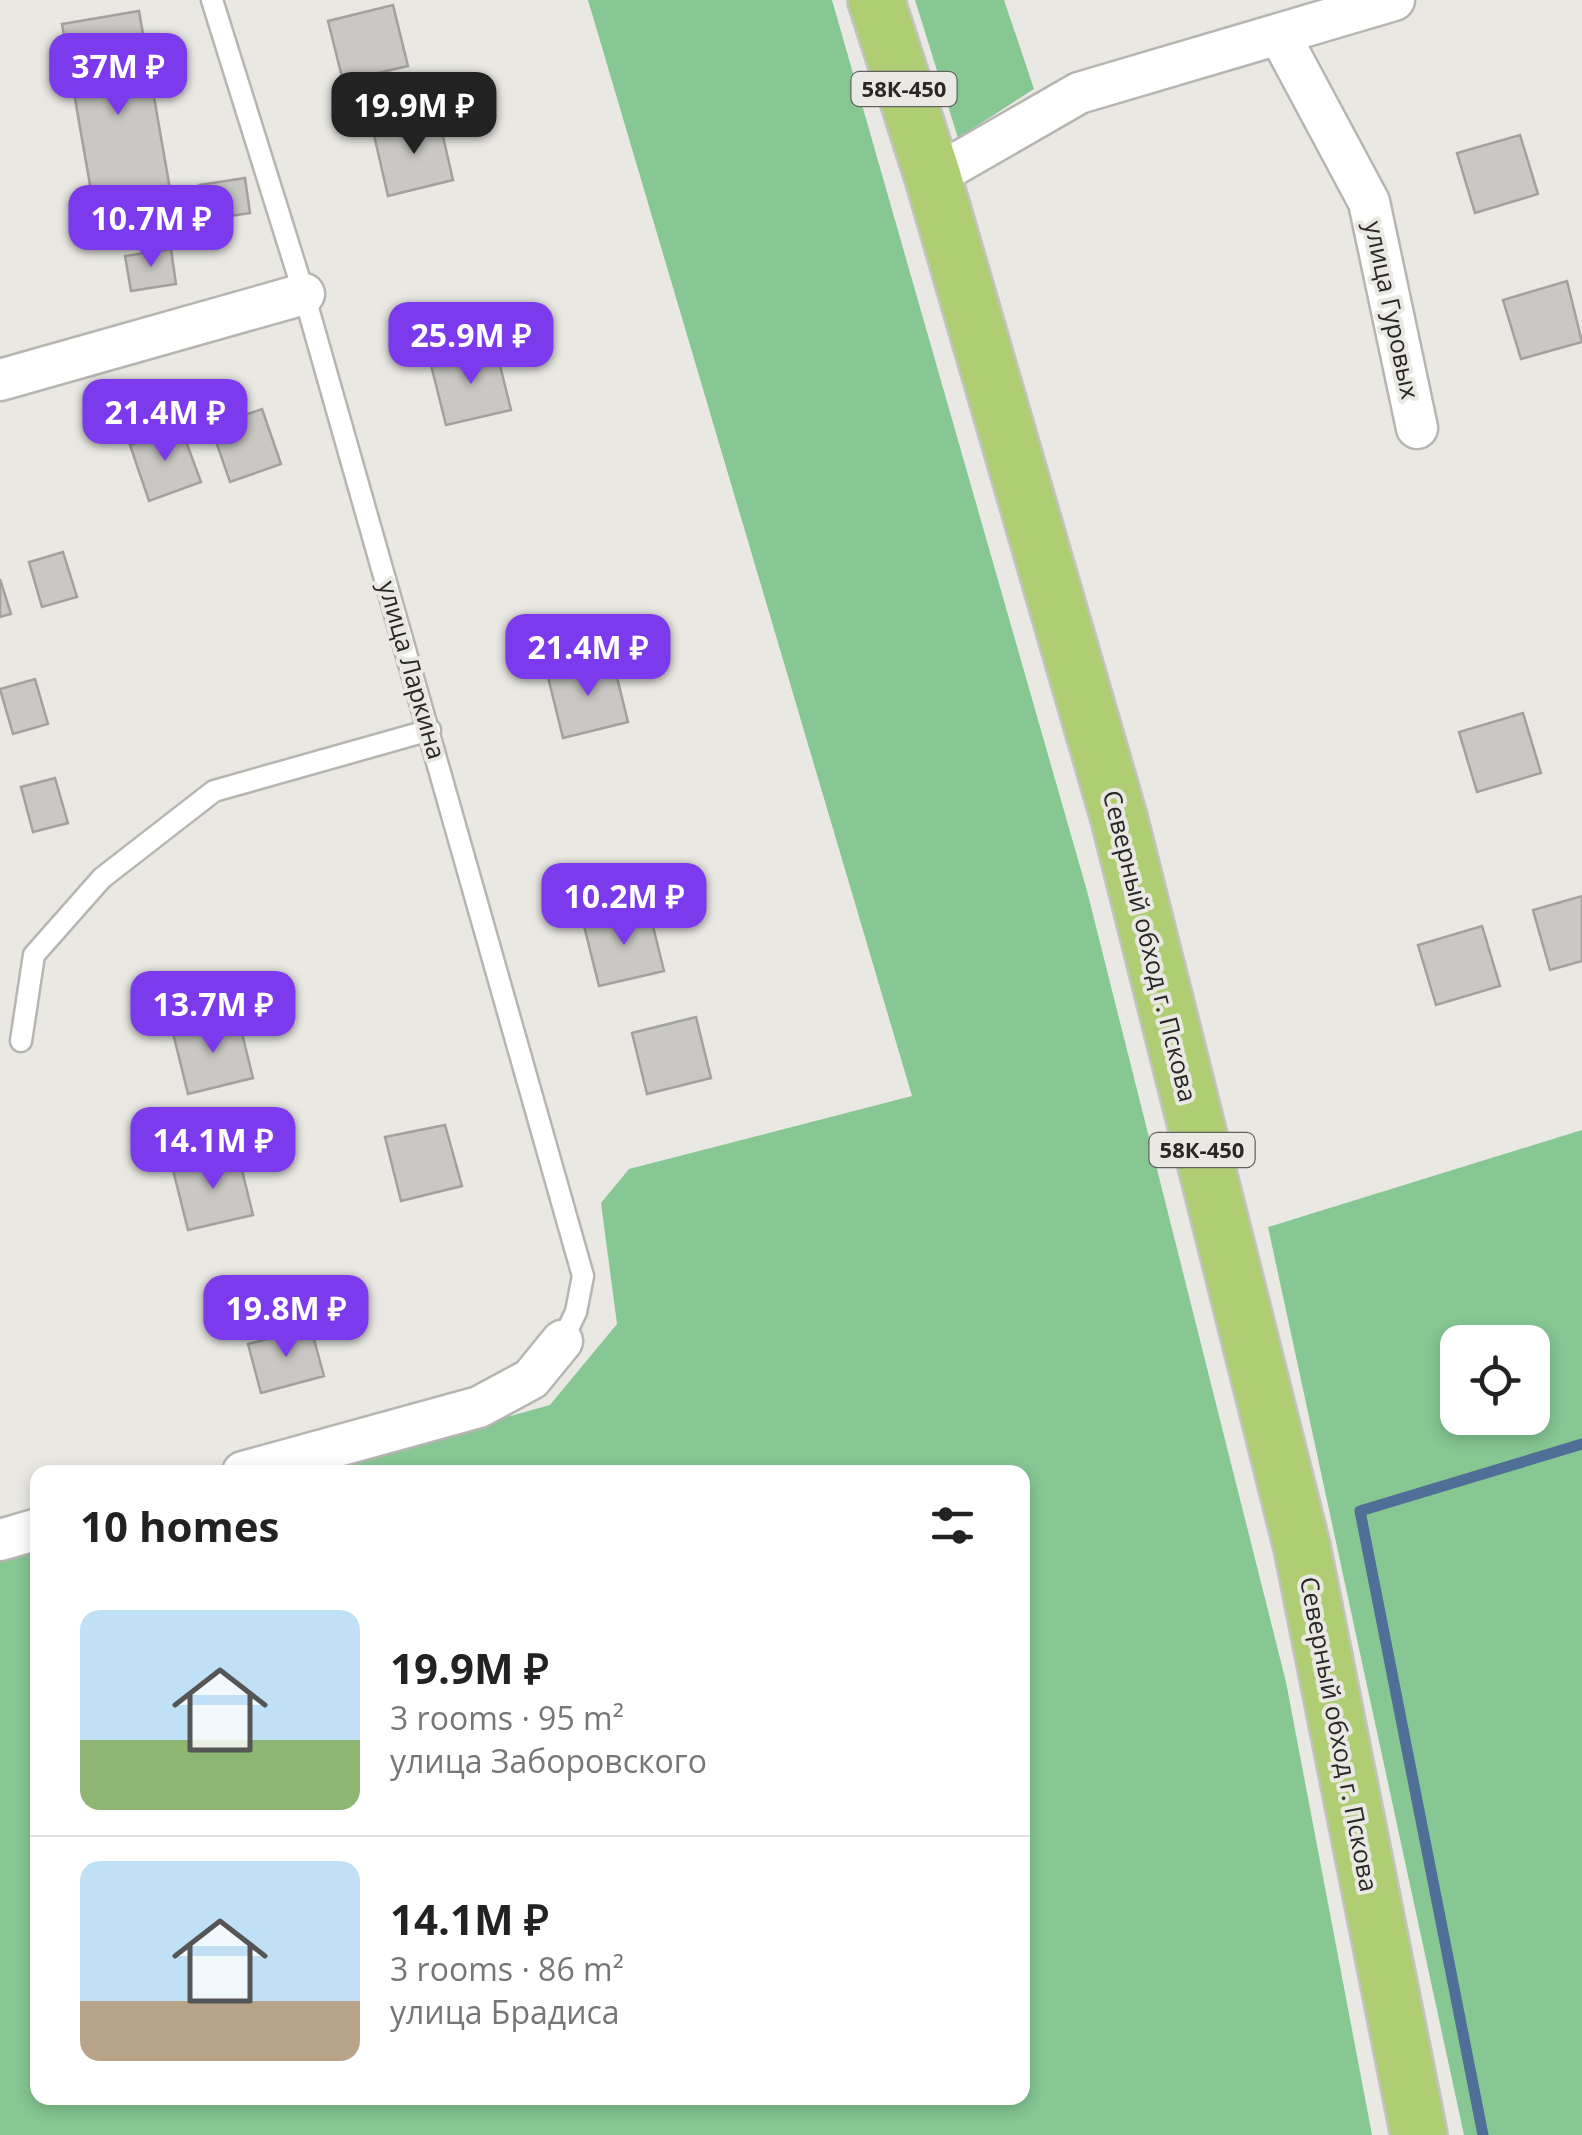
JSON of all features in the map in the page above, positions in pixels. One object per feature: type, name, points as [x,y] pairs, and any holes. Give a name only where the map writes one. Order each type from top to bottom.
[{"type":"highway","name":"58К-450","points":[[876,0],[933,177]]},
{"type":"highway","name":"Северный обход г. Пскова","points":[[933,177],[1119,818],[1302,1546],[1419,2135]]},
{"type":"street","points":[[933,177],[1079,94],[1394,0]]},
{"type":"street","name":"улица Гуровых","points":[[1279,34],[1369,202],[1417,428]]},
{"type":"street","points":[[0,380],[304,294]]},
{"type":"street","points":[[268,1465],[479,1407],[530,1379],[562,1341]]},
{"type":"street","points":[[0,1540],[30,1531]]},
{"type":"lane","name":"улица Ларкина","points":[[212,0],[304,294],[583,1276],[576,1312],[562,1341]]},
{"type":"lane","points":[[20,1041],[34,955],[102,878],[214,791],[430,730]]},
{"type":"green space","points":[[588,0],[832,0],[1087,891],[1286,1682],[1372,2135],[0,2135],[0,1559],[30,1550],[30,2105],[1030,2105],[1030,1465],[334,1465],[550,1405],[617,1324],[601,1203],[629,1169],[912,1096]]},
{"type":"green space","points":[[915,0],[1004,0],[1034,89],[958,138]]},
{"type":"green space","points":[[1582,1130],[1582,2135],[1464,2135],[1268,1227]]},
{"type":"building","points":[[393,5],[408,66],[343,81],[328,21]]},
{"type":"building","points":[[139,11],[174,212],[97,225],[62,24]]},
{"type":"building","points":[[439,119],[453,180],[388,196],[374,135]]},
{"type":"building","points":[[1520,135],[1538,194],[1475,213],[1457,153]]},
{"type":"building","points":[[245,178],[250,213],[205,220],[199,185]]},
{"type":"building","points":[[171,249],[176,284],[131,291],[125,256]]},
{"type":"building","points":[[1567,281],[1582,342],[1521,359],[1503,300]]},
{"type":"building","points":[[496,349],[511,410],[446,425],[431,365]]},
{"type":"building","points":[[262,409],[281,464],[230,482],[211,427]]},
{"type":"building","points":[[181,428],[201,482],[149,501],[130,445]]},
{"type":"building","points":[[63,552],[77,597],[42,607],[29,562]]},
{"type":"building","points":[[0,579],[11,614],[0,617]]},
{"type":"building","points":[[613,661],[628,722],[563,738],[548,677]]},
{"type":"building","points":[[35,679],[48,724],[13,734],[0,689]]},
{"type":"building","points":[[1523,713],[1541,773],[1477,792],[1459,732]]},
{"type":"building","points":[[55,778],[68,823],[33,832],[21,787]]},
{"type":"building","points":[[1582,896],[1582,961],[1550,970],[1533,910]]},
{"type":"building","points":[[649,910],[664,971],[599,986],[584,926]]},
{"type":"building","points":[[1482,926],[1500,986],[1436,1005],[1418,945]]},
{"type":"building","points":[[238,1017],[253,1078],[188,1094],[173,1033]]},
{"type":"building","points":[[696,1017],[711,1078],[647,1094],[632,1033]]},
{"type":"building","points":[[445,1125],[462,1186],[401,1201],[385,1137]]},
{"type":"building","points":[[238,1154],[253,1215],[188,1230],[173,1170]]},
{"type":"building","points":[[311,1328],[324,1376],[261,1393],[248,1344]]},
{"type":"waterway","points":[[1483,2135],[1360,1511],[1582,1444]]}]
